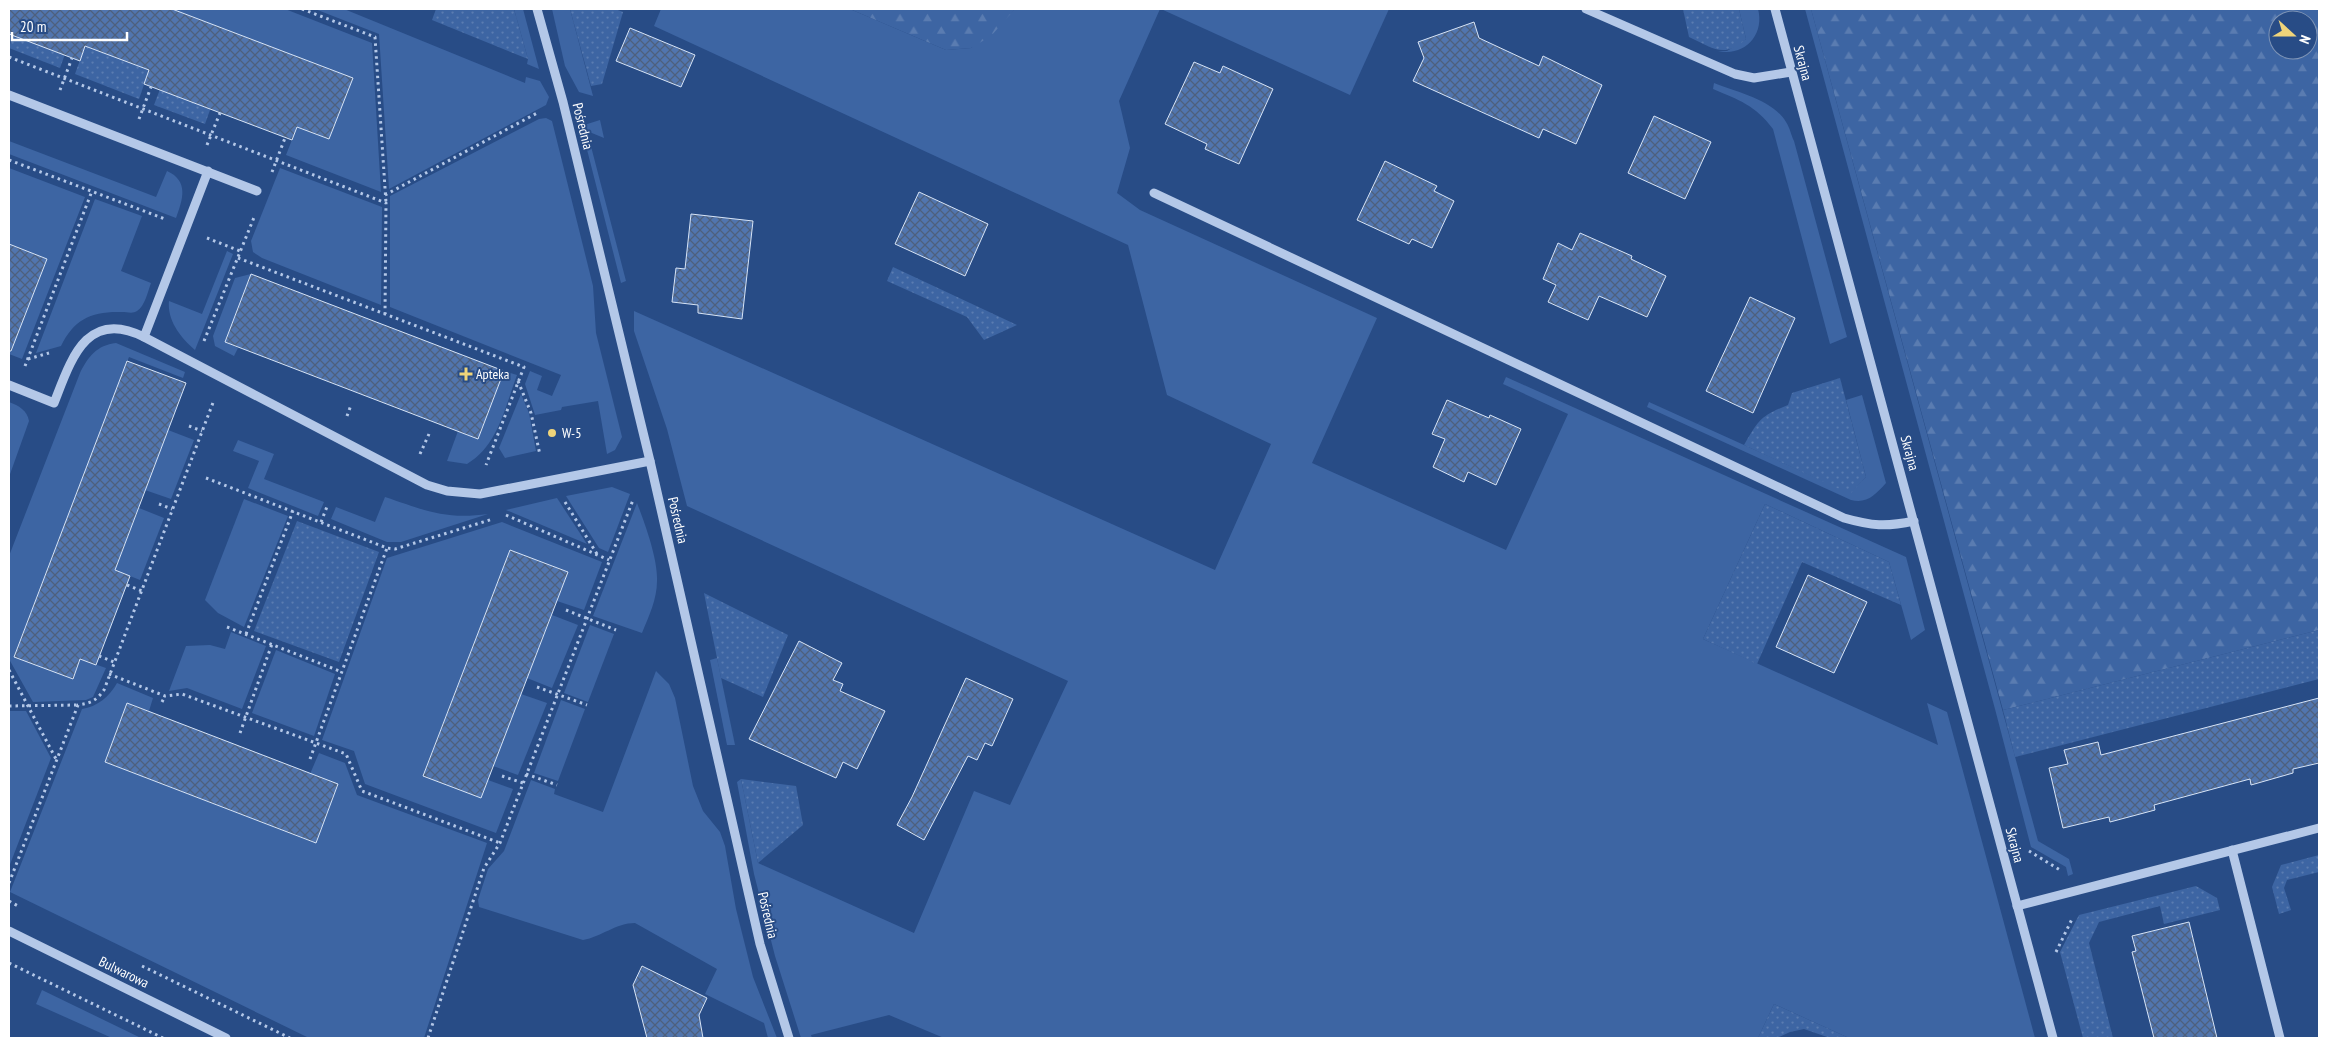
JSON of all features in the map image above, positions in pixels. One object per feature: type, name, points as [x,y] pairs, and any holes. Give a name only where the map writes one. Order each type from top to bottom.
[{"type":"street","name":"Pośrednia","points":[[537,9],[563,102],[650,461],[760,944],[789,1038]]},
{"type":"street","points":[[1586,9],[1735,74],[1754,78],[1792,72]]},
{"type":"street","name":"Skrajna","points":[[1775,9],[2053,1038]]},
{"type":"street","points":[[9,95],[257,191]]},
{"type":"street","points":[[144,337],[208,171]]},
{"type":"street","points":[[1154,193],[1844,518],[1870,526],[1890,526],[1914,521]]},
{"type":"street","points":[[9,385],[54,403],[71,358],[82,343],[94,333],[108,328],[133,332],[144,337],[427,485],[447,491],[480,494],[650,461]]},
{"type":"street","points":[[2017,906],[2319,828]]},
{"type":"street","points":[[2232,850],[2280,1038]]},
{"type":"street","name":"Bulwarowa","points":[[9,931],[226,1038]]},
{"type":"path","points":[[302,9],[375,37],[386,203]]},
{"type":"path","points":[[51,111],[72,58]]},
{"type":"path","points":[[130,142],[151,87]]},
{"type":"path","points":[[385,195],[563,102]]},
{"type":"path","points":[[198,168],[220,113]]},
{"type":"path","points":[[268,180],[285,138]]},
{"type":"path","points":[[9,160],[92,191],[240,251]]},
{"type":"path","points":[[24,369],[92,191]]},
{"type":"path","points":[[196,363],[258,206]]},
{"type":"path","points":[[238,258],[524,367],[486,465]]},
{"type":"path","points":[[518,381],[531,413],[540,455]]},
{"type":"path","points":[[9,706],[78,705],[91,703],[104,690],[215,395]]},
{"type":"path","points":[[189,426],[202,431]]},
{"type":"path","points":[[426,459],[419,457],[429,434]]},
{"type":"path","points":[[531,456],[548,453]]},
{"type":"path","points":[[428,1038],[484,868],[500,843],[586,618],[650,461]]},
{"type":"path","points":[[477,466],[495,464]]},
{"type":"path","points":[[206,478],[387,548],[395,549],[506,515],[609,560]]},
{"type":"path","points":[[552,481],[597,555]]},
{"type":"path","points":[[159,504],[172,509]]},
{"type":"path","points":[[321,522],[328,504]]},
{"type":"path","points":[[246,634],[294,511]]},
{"type":"path","points":[[310,759],[387,548]]},
{"type":"path","points":[[127,585],[142,590]]},
{"type":"path","points":[[566,610],[616,630]]},
{"type":"path","points":[[227,627],[342,672]]},
{"type":"path","points":[[240,733],[272,644]]},
{"type":"path","points":[[99,656],[114,662]]},
{"type":"path","points":[[9,670],[56,760]]},
{"type":"path","points":[[109,674],[165,696],[182,694],[346,754],[362,791],[500,843]]},
{"type":"path","points":[[537,687],[587,706]]},
{"type":"path","points":[[162,702],[165,696]]},
{"type":"path","points":[[9,883],[78,705]]},
{"type":"path","points":[[526,774],[557,785]]},
{"type":"path","points":[[502,776],[523,783]]},
{"type":"path","points":[[2026,849],[2064,872],[2074,916],[2055,954]]},
{"type":"path","points":[[9,901],[26,910]]},
{"type":"path","points":[[9,962],[163,1038]]},
{"type":"path","points":[[141,966],[290,1038]]},
{"type":"green space","points":[[172,9],[285,9],[372,43],[381,192],[286,155],[297,127],[329,139],[352,78]]},
{"type":"green space","points":[[315,9],[344,9],[525,83],[526,77],[540,81],[549,97],[546,105],[389,189],[379,34]]},
{"type":"green space","points":[[436,9],[514,9],[528,59],[432,20]]},
{"type":"green space","points":[[514,9],[523,9],[539,69],[527,64],[528,59]]},
{"type":"green space","points":[[552,9],[570,9],[593,96],[579,92],[565,66]]},
{"type":"green space","points":[[570,9],[615,9],[623,12],[602,84],[591,86]]},
{"type":"green space","points":[[661,9],[850,9],[946,50],[971,48],[1015,9],[1160,9],[1119,101],[1130,148],[1117,193],[1140,210],[1377,318],[1312,463],[1506,550],[1568,414],[1503,384],[1506,377],[1906,557],[1925,630],[1911,640],[1889,562],[1765,504],[1703,639],[1938,745],[1927,703],[1947,712],[2035,1038],[1849,1038],[1774,1004],[1758,1038],[944,1038],[889,1015],[811,1035],[812,1038],[801,1038],[775,956],[754,874],[737,782],[741,779],[758,863],[914,933],[974,791],[1010,805],[1068,681],[687,506],[667,429],[634,331],[634,311],[1215,570],[1271,444],[1167,395],[1128,245],[654,26]]},
{"type":"green space","points":[[850,9],[1015,9],[991,36],[971,48],[946,50]]},
{"type":"green space","points":[[1161,9],[1389,9],[1350,95]]},
{"type":"green space","points":[[1683,9],[1739,9],[1746,39],[1731,49],[1725,50],[1718,50],[1705,45],[1689,37]]},
{"type":"green space","points":[[1739,9],[1758,9],[1759,19],[1755,35],[1750,42],[1736,51],[1727,52],[1718,51],[1727,51],[1746,39]]},
{"type":"green space","points":[[1805,9],[1811,9],[2038,841],[2069,859],[2073,874],[2068,876],[2066,867],[2031,847]]},
{"type":"green space","points":[[1811,9],[2319,9],[2319,630],[2003,710]]},
{"type":"green space","points":[[17,20],[70,40],[60,68],[9,48]]},
{"type":"green space","points":[[85,46],[149,70],[139,99],[75,74]]},
{"type":"green space","points":[[165,76],[215,96],[205,124],[154,105]]},
{"type":"green space","points":[[1714,83],[1764,102],[1780,114],[1787,124],[1794,141],[1847,337],[1830,344],[1773,129],[1753,109],[1739,100],[1713,89]]},
{"type":"green space","points":[[546,118],[552,121],[593,286],[596,333],[622,437],[615,450],[607,454],[598,401],[562,407],[561,410],[535,415],[525,384],[530,371],[542,376],[537,390],[552,396],[561,375],[390,307],[390,196],[539,119]]},
{"type":"green space","points":[[600,120],[604,138],[587,131],[626,281],[621,283],[581,126]]},
{"type":"green space","points":[[9,141],[156,197],[167,171],[179,180],[181,185],[181,204],[176,218],[9,154]]},
{"type":"green space","points":[[9,168],[85,197],[22,359],[9,354],[9,313],[24,318],[47,259],[9,244]]},
{"type":"green space","points":[[280,168],[382,207],[381,305],[262,258],[253,252],[251,241]]},
{"type":"green space","points":[[95,199],[142,216],[121,271],[151,283],[146,298],[140,309],[132,313],[111,312],[85,318],[72,329],[61,346],[36,353]]},
{"type":"green space","points":[[227,251],[233,254],[195,350],[176,328],[170,315],[169,301],[202,314]]},
{"type":"green space","points":[[893,267],[1017,325],[984,340],[967,317],[887,281]]},
{"type":"green space","points":[[251,274],[225,342],[238,348],[234,356],[215,346],[213,336],[235,278]]},
{"type":"green space","points":[[116,343],[185,372],[183,378],[129,357],[14,656],[73,679],[80,659],[106,668],[93,697],[86,700],[33,702],[9,659],[9,556],[80,373],[86,362],[98,349]]},
{"type":"green space","points":[[504,371],[517,375],[499,425],[493,436],[478,456],[467,464],[447,461],[458,431],[478,439]]},
{"type":"green space","points":[[1840,378],[1866,477],[1850,494],[1744,445],[1761,420],[1771,412],[1788,405],[1792,393]]},
{"type":"green space","points":[[521,394],[529,413],[536,451],[505,458],[499,448]]},
{"type":"green space","points":[[1862,395],[1886,483],[1870,498],[1862,501],[1851,500],[1647,407],[1649,402],[1850,493],[1866,477],[1846,400]]},
{"type":"green space","points":[[9,402],[22,409],[29,421],[9,477]]},
{"type":"green space","points":[[168,430],[194,440],[171,499],[145,490]]},
{"type":"green space","points":[[238,440],[274,454],[264,479],[324,502],[318,516],[248,488],[259,461],[233,451]]},
{"type":"green space","points":[[612,487],[630,494],[608,552],[599,548],[566,496]]},
{"type":"green space","points":[[385,497],[423,510],[447,515],[473,516],[488,514],[401,542],[387,542],[331,519],[336,507],[375,522]]},
{"type":"green space","points":[[557,498],[587,544],[506,510]]},
{"type":"green space","points":[[244,499],[288,516],[244,627],[218,613],[205,600]]},
{"type":"green space","points":[[637,503],[644,521],[657,572],[657,588],[654,601],[642,633],[593,616]]},
{"type":"green space","points":[[1765,504],[1889,562],[1901,605],[1802,562],[1757,664],[1703,639]]},
{"type":"green space","points":[[139,508],[164,518],[140,580],[115,570]]},
{"type":"green space","points":[[297,521],[379,552],[339,662],[254,631]]},
{"type":"green space","points":[[502,522],[602,562],[584,610],[557,601],[568,572],[510,550],[423,775],[488,780],[513,789],[496,833],[365,784],[354,751],[322,740],[387,558]]},
{"type":"green space","points":[[704,593],[788,635],[763,697],[721,678]]},
{"type":"green space","points":[[552,615],[578,625],[552,688],[527,678]]},
{"type":"green space","points":[[590,625],[614,634],[588,702],[564,693]]},
{"type":"green space","points":[[2319,630],[2319,679],[2015,757],[2003,710]]},
{"type":"green space","points":[[231,632],[266,646],[242,709],[187,688],[169,691],[186,646],[210,645],[225,649]]},
{"type":"green space","points":[[276,650],[335,674],[314,736],[252,713]]},
{"type":"green space","points":[[717,658],[735,745],[727,745],[710,660]]},
{"type":"green space","points":[[656,671],[669,684],[675,698],[693,786],[703,811],[720,832],[725,846],[736,909],[753,977],[777,1038],[768,1038],[764,1023],[705,994],[717,969],[635,923],[621,925],[583,940],[479,907],[478,900],[488,869],[504,851],[531,780],[555,789],[554,794],[603,812]]},
{"type":"green space","points":[[117,683],[153,698],[149,711],[127,703],[105,762],[315,843],[338,785],[310,774],[319,753],[345,763],[357,795],[487,843],[424,1038],[309,1038],[10,892],[82,709],[93,706],[102,700]]},
{"type":"green space","points":[[521,694],[547,703],[518,775],[493,766]]},
{"type":"green space","points":[[561,700],[585,709],[558,781],[534,773]]},
{"type":"green space","points":[[9,711],[26,711],[51,758],[9,867]]},
{"type":"green space","points":[[741,779],[796,786],[803,825],[758,863]]},
{"type":"green space","points":[[2319,855],[2319,872],[2287,880],[2284,888],[2291,910],[2279,914],[2272,887],[2281,865]]},
{"type":"green space","points":[[2196,886],[2217,898],[2220,910],[2164,924],[2160,906],[2099,922],[2089,943],[2113,1038],[2083,1038],[2060,952],[2079,915]]},
{"type":"green space","points":[[42,990],[141,1038],[112,1038],[36,1004]]},
{"type":"green space","points":[[1774,1004],[1849,1038],[1830,1038],[1804,1029],[1790,1032],[1777,1038],[1758,1038]]},
{"type":"building","points":[[9,9],[172,9],[353,78],[329,139],[297,127],[292,140],[144,84],[149,70],[85,46],[80,61],[9,34]]},
{"type":"building","points":[[1474,22],[1479,38],[1539,66],[1543,56],[1602,85],[1576,144],[1543,129],[1539,138],[1413,81],[1424,58],[1418,42]]},
{"type":"building","points":[[630,28],[695,55],[681,87],[616,61]]},
{"type":"building","points":[[1194,62],[1220,73],[1223,66],[1273,89],[1239,164],[1205,149],[1207,144],[1165,124]]},
{"type":"building","points":[[1654,116],[1711,142],[1685,199],[1628,173]]},
{"type":"building","points":[[1385,161],[1437,186],[1434,191],[1454,201],[1432,248],[1412,239],[1409,244],[1357,220]]},
{"type":"building","points":[[919,192],[988,224],[965,276],[895,244]]},
{"type":"building","points":[[691,214],[753,221],[742,319],[698,313],[698,305],[672,302],[676,268],[685,269]]},
{"type":"building","points":[[1580,233],[1632,256],[1631,259],[1666,276],[1647,317],[1599,296],[1588,320],[1548,302],[1556,285],[1543,279],[1558,243],[1572,250]]},
{"type":"building","points":[[9,244],[47,259],[11,351],[9,351]]},
{"type":"building","points":[[251,274],[504,371],[478,439],[225,342]]},
{"type":"building","points":[[1750,297],[1795,318],[1753,413],[1706,391]]},
{"type":"building","points":[[127,361],[186,383],[115,570],[130,576],[96,665],[80,659],[73,679],[14,657]]},
{"type":"building","points":[[1447,400],[1489,418],[1490,415],[1521,429],[1496,485],[1468,472],[1464,482],[1433,467],[1445,439],[1432,434]]},
{"type":"building","points":[[510,550],[568,572],[481,798],[423,776]]},
{"type":"building","points":[[1808,575],[1867,602],[1834,673],[1776,647]]},
{"type":"building","points":[[799,641],[842,663],[833,680],[843,684],[840,691],[885,711],[857,769],[843,762],[836,778],[749,739]]},
{"type":"building","points":[[966,678],[1013,699],[992,746],[985,743],[977,760],[968,756],[924,840],[897,825],[912,797]]},
{"type":"building","points":[[2319,698],[2319,763],[2293,769],[2293,773],[2251,785],[2250,779],[2154,805],[2155,810],[2110,822],[2109,817],[2063,828],[2049,768],[2068,764],[2064,750],[2098,742],[2101,755]]},
{"type":"building","points":[[127,703],[338,784],[316,843],[105,762]]},
{"type":"building","points":[[2189,922],[2217,1038],[2154,1038],[2132,952],[2136,951],[2132,936]]},
{"type":"building","points":[[642,966],[707,998],[699,1015],[703,1038],[647,1038],[633,985]]},
{"type":"place","name":"Apteka","points":[[466,374]]},
{"type":"place","name":"W-5","points":[[552,433]]}]
